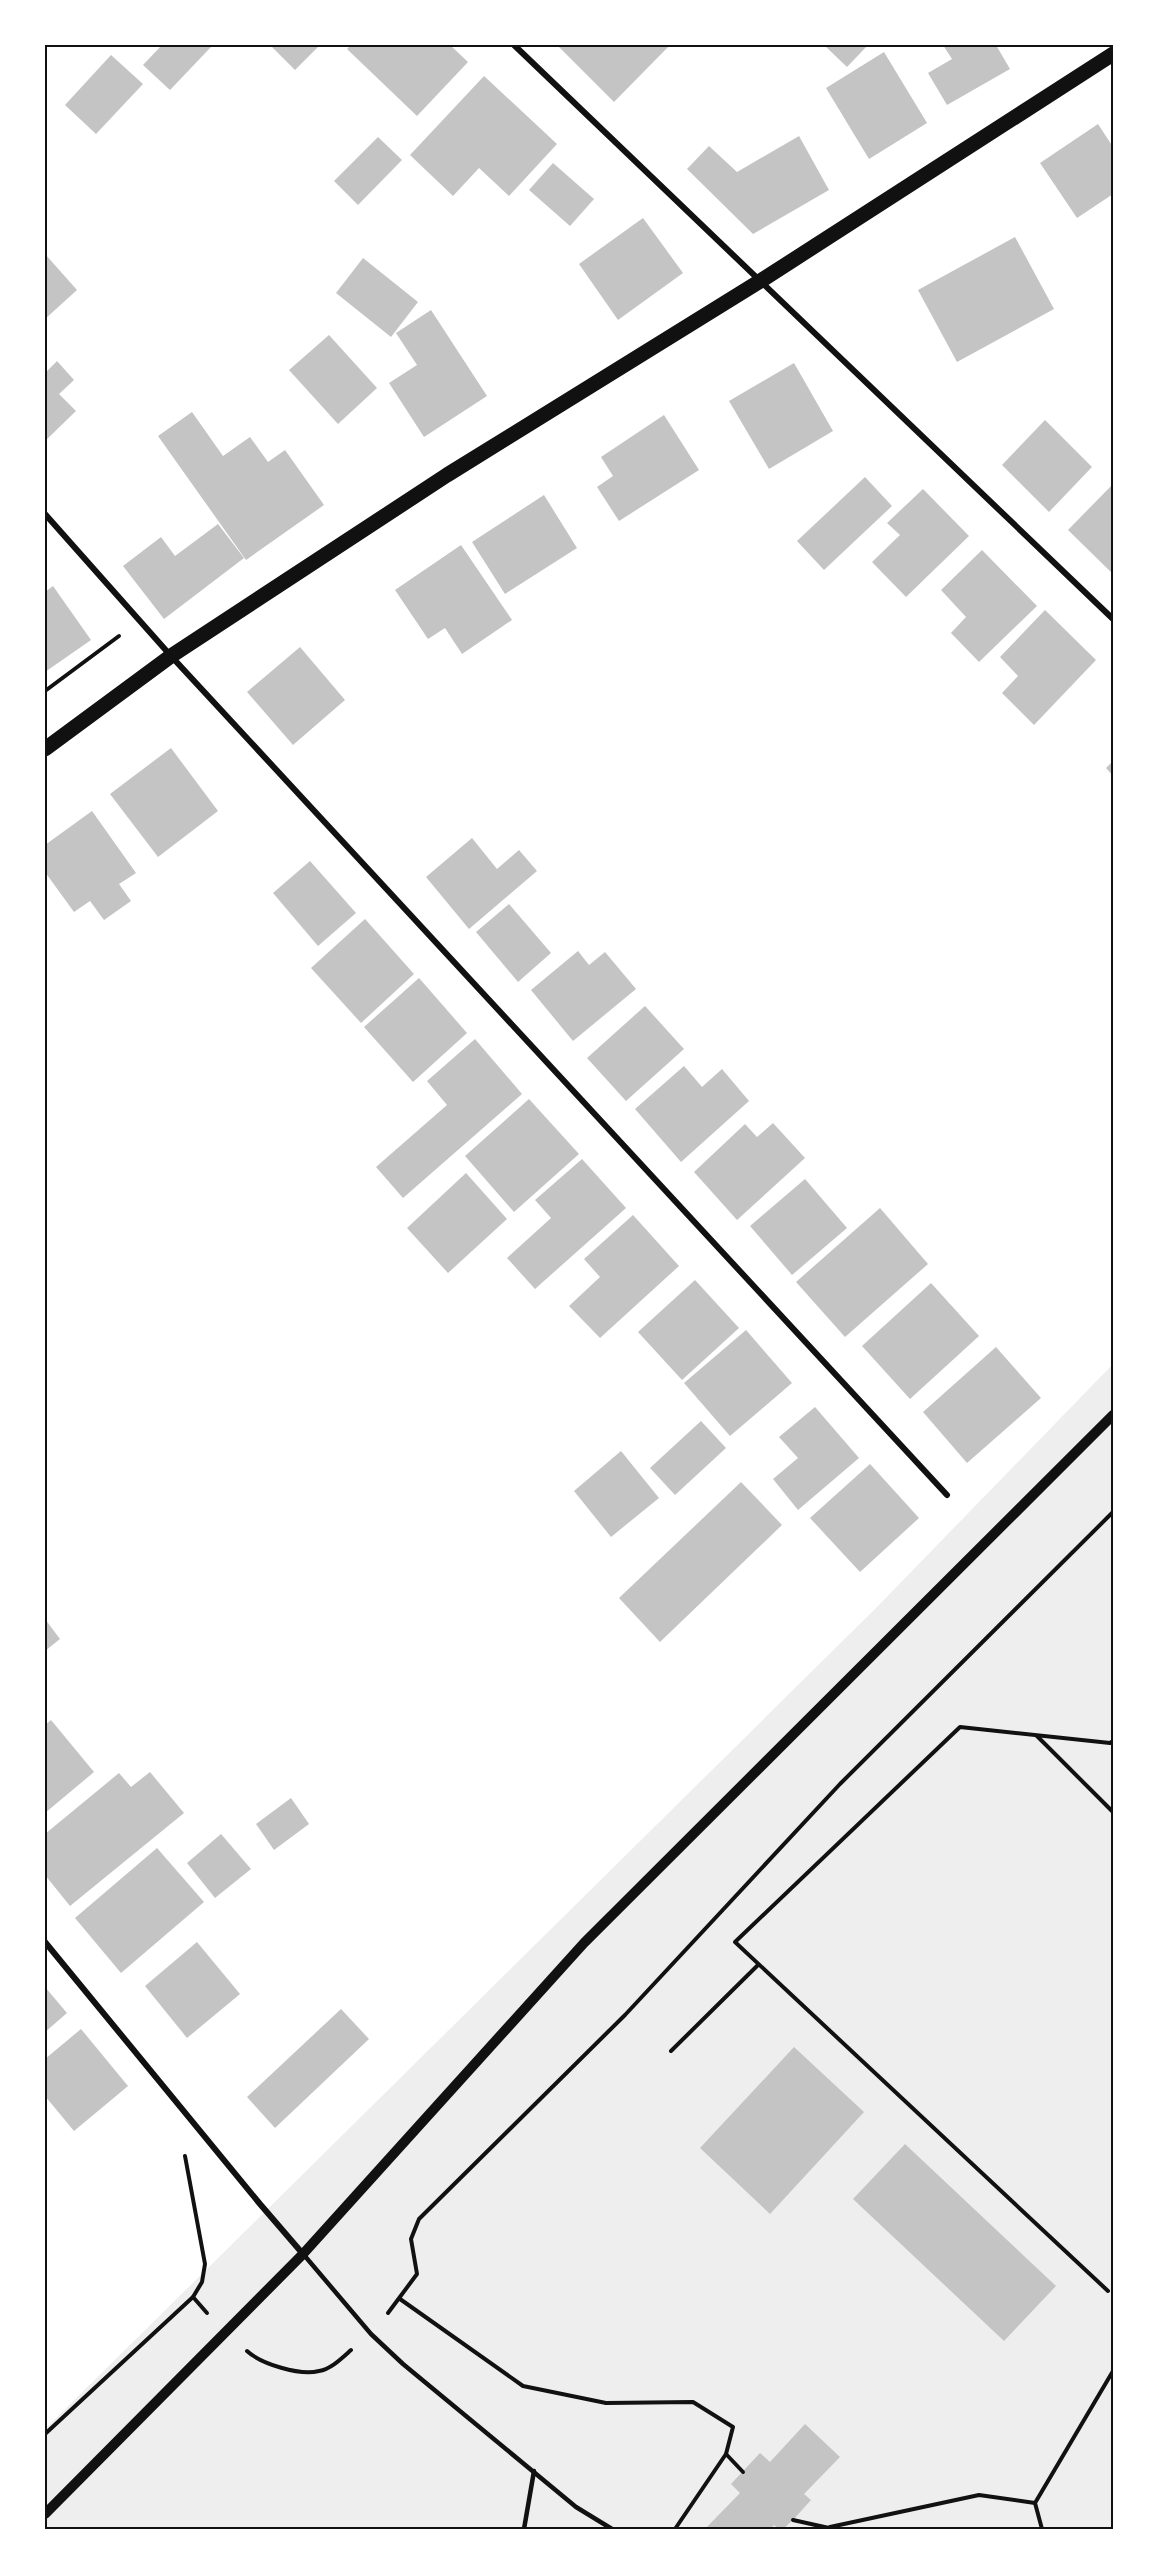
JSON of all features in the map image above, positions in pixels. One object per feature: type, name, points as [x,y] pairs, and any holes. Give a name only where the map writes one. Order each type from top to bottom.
[{"type":"main road","points":[[45,749],[171,656],[447,475],[762,280],[1113,54]]},
{"type":"street","points":[[514,45],[762,280],[1113,619]]},
{"type":"street","points":[[45,514],[171,656],[946,1496]]},
{"type":"street","points":[[45,2514],[303,2254],[584,1943],[1113,1415]]},
{"type":"street","points":[[45,1941],[303,2254]]},
{"type":"lane","points":[[303,2254],[371,2334],[404,2364],[576,2507],[612,2529]]},
{"type":"lane","points":[[524,2529],[534,2471]]},
{"type":"path","points":[[45,691],[140,621]]},
{"type":"path","points":[[256,2359],[309,2373],[321,2371],[337,2362],[371,2334],[417,2274],[411,2239],[419,2219],[625,2014],[840,1784],[1113,1512]]},
{"type":"path","points":[[1108,2291],[735,1942],[960,1727],[1110,1743],[1113,1741]]},
{"type":"path","points":[[1036,1736],[1113,1812]]},
{"type":"path","points":[[671,2051],[758,1965]]},
{"type":"path","points":[[45,2434],[193,2297],[202,2282],[204,2264],[174,2100]]},
{"type":"path","points":[[400,2299],[523,2386],[606,2403],[693,2402],[733,2427],[726,2454],[675,2529]]},
{"type":"path","points":[[1042,2529],[1035,2503],[1113,2371]]},
{"type":"path","points":[[726,2454],[743,2472]]},
{"type":"path","points":[[793,2520],[829,2528],[979,2495],[1035,2503]]},
{"type":"shaded area","points":[[1113,1364],[1113,2529],[45,2529],[45,2429],[877,1607]]},
{"type":"building","points":[[162,45],[208,45],[211,47],[170,90],[143,65]]},
{"type":"building","points":[[270,45],[320,45],[295,70]]},
{"type":"building","points":[[351,45],[450,45],[468,62],[417,116],[347,49]]},
{"type":"building","points":[[557,45],[670,45],[614,102]]},
{"type":"building","points":[[824,45],[868,45],[847,67]]},
{"type":"building","points":[[943,45],[996,45],[1010,69],[947,105],[928,73],[952,59]]},
{"type":"building","points":[[884,52],[927,123],[869,159],[826,88]]},
{"type":"building","points":[[111,55],[143,84],[96,134],[65,105]]},
{"type":"building","points":[[484,76],[557,144],[509,196],[479,168],[453,196],[410,155]]},
{"type":"building","points":[[1098,124],[1113,147],[1113,194],[1077,218],[1040,163]]},
{"type":"building","points":[[799,136],[829,190],[753,234],[687,169],[709,146],[737,172]]},
{"type":"building","points":[[378,137],[402,160],[358,205],[334,181]]},
{"type":"building","points":[[553,163],[594,199],[570,226],[529,190]]},
{"type":"building","points":[[643,218],[683,273],[618,320],[579,264]]},
{"type":"building","points":[[1015,237],[1054,309],[957,362],[918,290]]},
{"type":"building","points":[[45,254],[77,290],[45,319]]},
{"type":"building","points":[[363,258],[418,302],[391,337],[336,293]]},
{"type":"building","points":[[431,310],[487,396],[424,437],[389,383],[417,365],[396,333]]},
{"type":"building","points":[[329,335],[377,388],[338,424],[289,370]]},
{"type":"building","points":[[57,361],[74,380],[59,394],[76,411],[45,441],[45,373]]},
{"type":"building","points":[[794,363],[833,431],[769,469],[729,401]]},
{"type":"building","points":[[192,412],[223,456],[250,437],[268,462],[285,450],[324,505],[246,560],[158,436]]},
{"type":"building","points":[[664,415],[699,470],[619,521],[597,487],[613,476],[601,457]]},
{"type":"building","points":[[1045,420],[1092,467],[1049,512],[1002,465]]},
{"type":"building","points":[[865,477],[892,506],[824,570],[797,541]]},
{"type":"building","points":[[1113,484],[1113,574],[1068,530]]},
{"type":"building","points":[[923,489],[969,536],[906,597],[872,562],[900,535],[887,523]]},
{"type":"building","points":[[544,495],[577,548],[505,594],[472,542]]},
{"type":"building","points":[[218,524],[244,558],[164,619],[123,566],[161,537],[175,556]]},
{"type":"building","points":[[461,545],[512,620],[462,654],[445,628],[428,639],[395,590]]},
{"type":"building","points":[[982,550],[1037,606],[979,662],[951,633],[966,617],[941,590]]},
{"type":"building","points":[[53,586],[91,640],[45,672],[45,592]]},
{"type":"building","points":[[1045,610],[1096,660],[1034,725],[1002,693],[1018,676],[1000,657]]},
{"type":"building","points":[[300,647],[345,700],[293,745],[247,692]]},
{"type":"building","points":[[171,748],[218,811],[158,857],[110,794]]},
{"type":"building","points":[[1113,761],[1113,776],[1106,768]]},
{"type":"building","points":[[92,811],[136,873],[119,884],[131,901],[104,920],[90,901],[74,912],[45,872],[45,845]]},
{"type":"building","points":[[472,838],[497,869],[519,850],[537,871],[469,929],[426,877]]},
{"type":"building","points":[[310,861],[356,913],[318,946],[273,893]]},
{"type":"building","points":[[509,904],[551,953],[518,982],[476,932]]},
{"type":"building","points":[[365,919],[414,974],[361,1023],[311,968]]},
{"type":"building","points":[[578,951],[589,965],[605,952],[636,989],[573,1041],[531,990]]},
{"type":"building","points":[[419,978],[467,1033],[413,1082],[364,1027]]},
{"type":"building","points":[[645,1006],[684,1049],[626,1101],[587,1058]]},
{"type":"building","points":[[475,1039],[522,1094],[403,1198],[376,1167],[447,1105],[427,1081]]},
{"type":"building","points":[[684,1066],[702,1087],[722,1069],[749,1101],[681,1162],[635,1109]]},
{"type":"building","points":[[529,1099],[579,1154],[514,1212],[465,1156]]},
{"type":"building","points":[[773,1123],[805,1158],[737,1220],[694,1172],[745,1124],[757,1137]]},
{"type":"building","points":[[582,1159],[626,1208],[535,1289],[507,1258],[551,1218],[535,1200]]},
{"type":"building","points":[[466,1173],[507,1219],[448,1273],[407,1228]]},
{"type":"building","points":[[805,1179],[847,1228],[792,1275],[750,1226]]},
{"type":"building","points":[[880,1208],[928,1264],[845,1337],[796,1282]]},
{"type":"building","points":[[633,1215],[679,1266],[600,1338],[569,1306],[600,1277],[584,1259]]},
{"type":"building","points":[[695,1280],[739,1328],[682,1380],[638,1332]]},
{"type":"building","points":[[931,1283],[979,1336],[910,1399],[862,1346]]},
{"type":"building","points":[[746,1330],[792,1383],[730,1436],[684,1383]]},
{"type":"building","points":[[996,1347],[1041,1398],[967,1463],[923,1412]]},
{"type":"building","points":[[815,1407],[859,1458],[798,1510],[773,1479],[798,1458],[779,1437]]},
{"type":"building","points":[[701,1421],[726,1448],[675,1495],[650,1468]]},
{"type":"building","points":[[621,1451],[659,1498],[611,1537],[574,1491]]},
{"type":"building","points":[[870,1464],[919,1518],[860,1572],[810,1518]]},
{"type":"building","points":[[741,1482],[782,1525],[660,1642],[619,1598]]},
{"type":"building","points":[[45,1619],[60,1639],[45,1651]]},
{"type":"building","points":[[51,1720],[94,1772],[45,1813],[45,1725]]},
{"type":"building","points":[[150,1772],[184,1813],[70,1906],[45,1875],[45,1834],[119,1773],[131,1787]]},
{"type":"building","points":[[291,1798],[309,1824],[274,1850],[256,1824]]},
{"type":"building","points":[[221,1834],[251,1869],[215,1898],[187,1863]]},
{"type":"building","points":[[157,1848],[204,1902],[121,1973],[75,1918]]},
{"type":"building","points":[[197,1942],[240,1994],[187,2038],[145,1986]]},
{"type":"building","points":[[45,1987],[67,2013],[45,2032]]},
{"type":"building","points":[[341,2009],[369,2039],[275,2128],[247,2097]]},
{"type":"building","points":[[81,2029],[128,2086],[74,2131],[45,2096],[45,2059]]},
{"type":"building","points":[[794,2047],[864,2112],[770,2214],[700,2148]]},
{"type":"building","points":[[905,2144],[1056,2286],[1004,2341],[853,2199]]},
{"type":"building","points":[[805,2424],[840,2457],[804,2494],[811,2500],[793,2520],[783,2529],[778,2529],[774,2525],[771,2529],[705,2529],[740,2493],[731,2484],[760,2453],[770,2462]]}]
